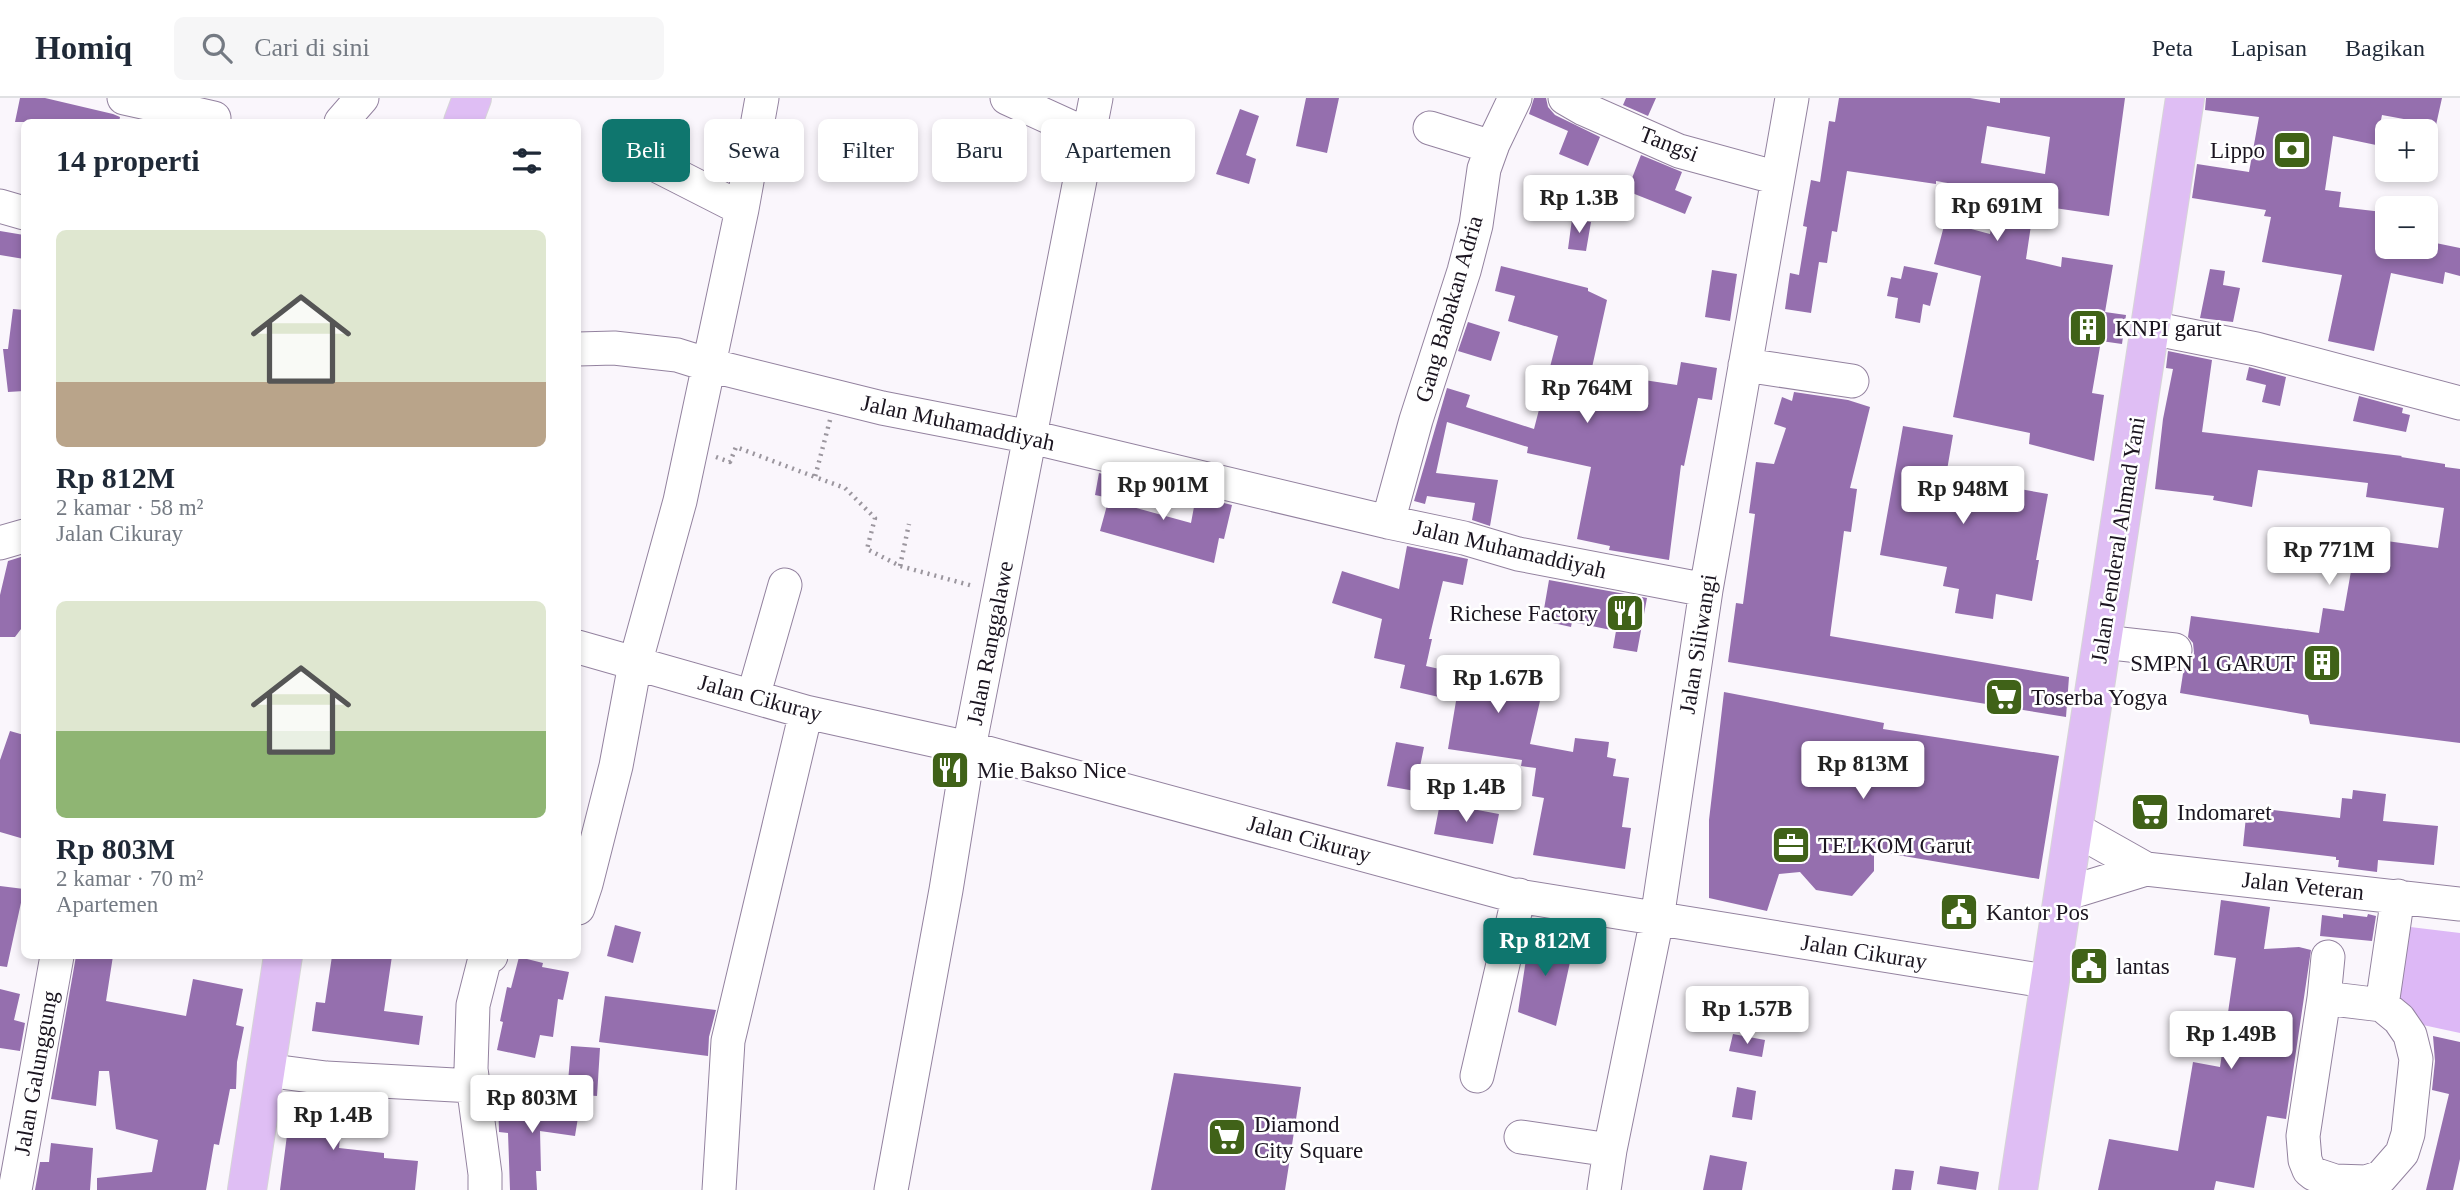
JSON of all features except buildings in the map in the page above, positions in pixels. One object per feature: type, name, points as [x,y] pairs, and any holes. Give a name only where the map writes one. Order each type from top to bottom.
[{"type":"main road","points":[[464,119],[472,98]]},
{"type":"main road","name":"Jalan Jenderal Ahmad Yani","points":[[2018,1190],[2185,98]]},
{"type":"main road","points":[[247,1190],[283,959]]},
{"type":"street","points":[[124,98],[215,113]]},
{"type":"street","points":[[344,119],[362,98]]},
{"type":"street","points":[[581,899],[616,766],[635,664],[680,501],[742,209],[762,98]]},
{"type":"street","points":[[1007,98],[1053,119]]},
{"type":"street","name":"Jalan Ranggalawe","points":[[1091,119],[1096,98]]},
{"type":"street","name":"Gang Babakan Adria","points":[[1388,522],[1416,420],[1464,271],[1476,225],[1484,169],[1515,98]]},
{"type":"street","name":"Tangsi","points":[[1565,98],[1679,151],[1778,178]]},
{"type":"street","name":"Jalan Siliwangi","points":[[1604,1190],[1657,919],[1706,590],[1792,98]]},
{"type":"street","points":[[1430,128],[1492,147]]},
{"type":"street","points":[[689,182],[742,209]]},
{"type":"street","name":"Jalan Ranggalawe","points":[[891,1190],[969,748],[1079,182]]},
{"type":"street","points":[[0,206],[21,212]]},
{"type":"street","points":[[2151,328],[2256,349],[2460,403]]},
{"type":"street","name":"Jalan Muhamaddiyah","points":[[581,349],[614,348],[677,355],[836,396],[1031,437],[1464,538],[1518,554],[1706,590]]},
{"type":"street","points":[[1745,365],[1852,381]]},
{"type":"street","points":[[0,543],[21,537]]},
{"type":"street","points":[[753,697],[785,585]]},
{"type":"street","points":[[2103,642],[2175,650]]},
{"type":"street","name":"Jalan Cikuray","points":[[581,648],[806,712],[969,748],[1519,895],[2051,982]]},
{"type":"street","points":[[719,1190],[728,1041],[806,712]]},
{"type":"street","name":"Jalan Veteran","points":[[2075,828],[2146,869]]},
{"type":"street","name":"Jalan Veteran","points":[[2065,894],[2146,869],[2460,904]]},
{"type":"street","points":[[1476,1076],[1519,895]]},
{"type":"street","points":[[2382,1004],[2398,895]]},
{"type":"street","points":[[2325,998],[2382,1004],[2410,1035],[2416,1059],[2408,1134],[2402,1153],[2381,1177],[2366,1182],[2335,1181],[2314,1174],[2305,1160],[2303,1136],[2325,998],[2328,957]]},
{"type":"street","name":"Jalan Galunggung","points":[[15,1190],[56,959]]},
{"type":"street","points":[[485,959],[473,1005],[471,1069],[485,1190]]},
{"type":"street","points":[[265,1070],[326,1078],[473,1086]]},
{"type":"street","points":[[1521,1137],[1610,1150]]},
{"type":"path","points":[[815,477],[836,396]]},
{"type":"path","points":[[691,449],[730,462],[736,447],[845,488],[875,518],[867,550],[900,566],[1000,594]]},
{"type":"path","points":[[900,566],[909,524]]},
{"type":"shaded area","points":[[2402,926],[2460,933],[2460,1033],[2409,1022],[2395,996]]},
{"type":"place","name":"Lippo","points":[[2292,150]]},
{"type":"place","name":"KNPI garut","points":[[2088,328]]},
{"type":"place","name":"Richese Factory","points":[[1625,613]]},
{"type":"place","name":"SMPN 1 GARUT","points":[[2322,663]]},
{"type":"place","name":"Toserba Yogya","points":[[2004,697]]},
{"type":"place","name":"Mie Bakso Nice","points":[[950,770]]},
{"type":"place","name":"Indomaret","points":[[2150,812]]},
{"type":"place","name":"TELKOM Garut","points":[[1791,845]]},
{"type":"place","name":"Kantor Pos","points":[[1959,912]]},
{"type":"place","name":"lantas","points":[[2089,966]]},
{"type":"place","name":"Diamond City Square","points":[[1227,1137]]}]
